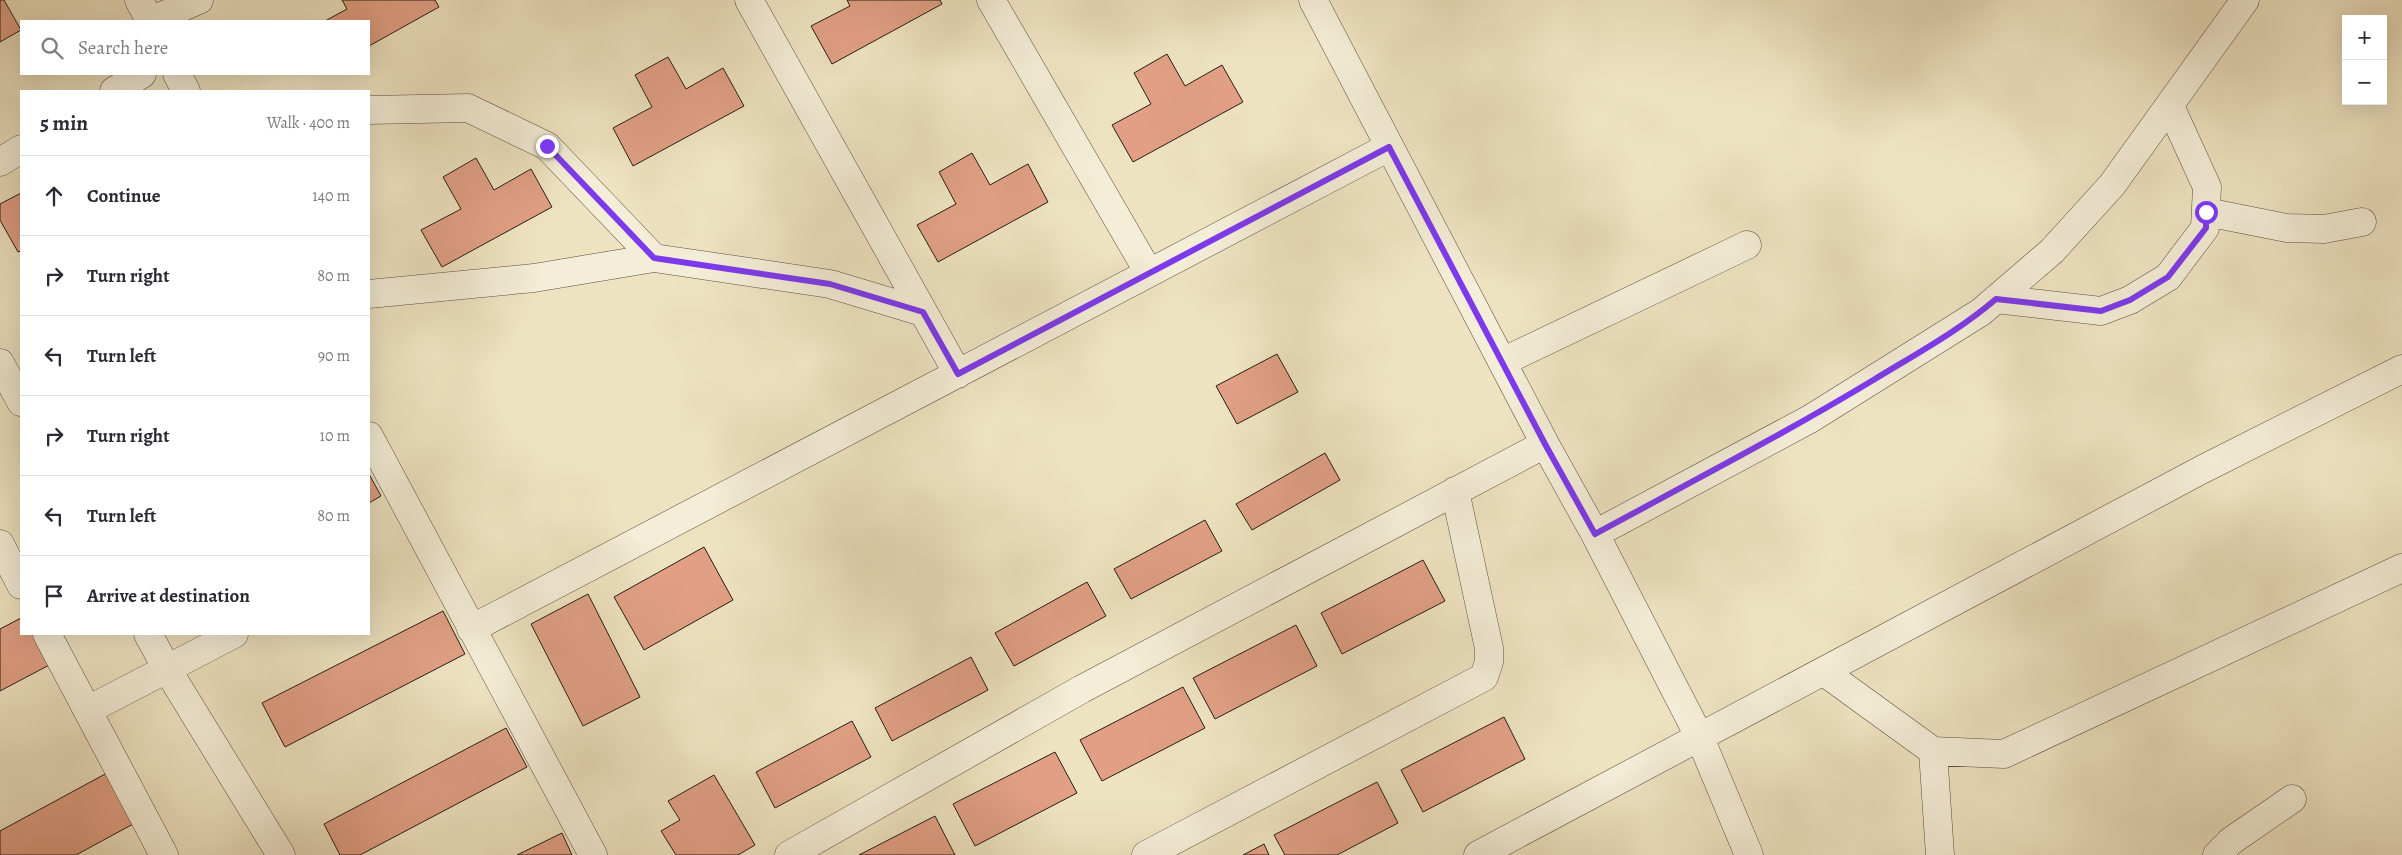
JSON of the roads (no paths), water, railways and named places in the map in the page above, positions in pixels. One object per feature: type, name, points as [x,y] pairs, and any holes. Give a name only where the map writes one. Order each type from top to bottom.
[{"type":"street","points":[[139,0],[149,20]]},
{"type":"street","points":[[152,20],[199,0]]},
{"type":"street","points":[[749,0],[958,374]]},
{"type":"street","points":[[991,0],[1149,273]]},
{"type":"street","points":[[1313,0],[1545,444],[1595,534],[1700,738],[1749,855]]},
{"type":"street","points":[[1595,534],[1810,418],[1981,312],[2052,251],[2112,185],[2245,0]]},
{"type":"street","points":[[116,90],[140,75]]},
{"type":"street","points":[[178,75],[185,90]]},
{"type":"street","points":[[1996,299],[2101,311],[2130,300],[2168,277],[2206,228],[2207,188],[2170,106]]},
{"type":"street","points":[[370,110],[468,108],[547,146],[654,258]]},
{"type":"street","points":[[470,629],[1389,147]]},
{"type":"street","points":[[0,162],[20,149]]},
{"type":"street","points":[[2206,212],[2287,228],[2324,229],[2362,222]]},
{"type":"street","points":[[1502,362],[1747,245]]},
{"type":"street","points":[[370,294],[534,278],[654,258],[830,284],[923,312]]},
{"type":"street","points":[[0,363],[20,400]]},
{"type":"street","points":[[1478,855],[2204,469],[2402,369]]},
{"type":"street","points":[[370,438],[470,629],[593,855]]},
{"type":"street","points":[[789,855],[1082,689],[1545,444]]},
{"type":"street","points":[[1146,855],[1484,678],[1490,662],[1489,648],[1455,491]]},
{"type":"street","points":[[0,544],[20,582]]},
{"type":"street","points":[[1824,672],[1933,751],[2004,754],[2402,568]]},
{"type":"street","points":[[48,635],[164,855]]},
{"type":"street","points":[[149,635],[167,669],[281,855]]},
{"type":"street","points":[[88,710],[232,635]]},
{"type":"street","points":[[1933,751],[1940,855]]},
{"type":"street","points":[[2217,855],[2231,841],[2292,799]]}]
